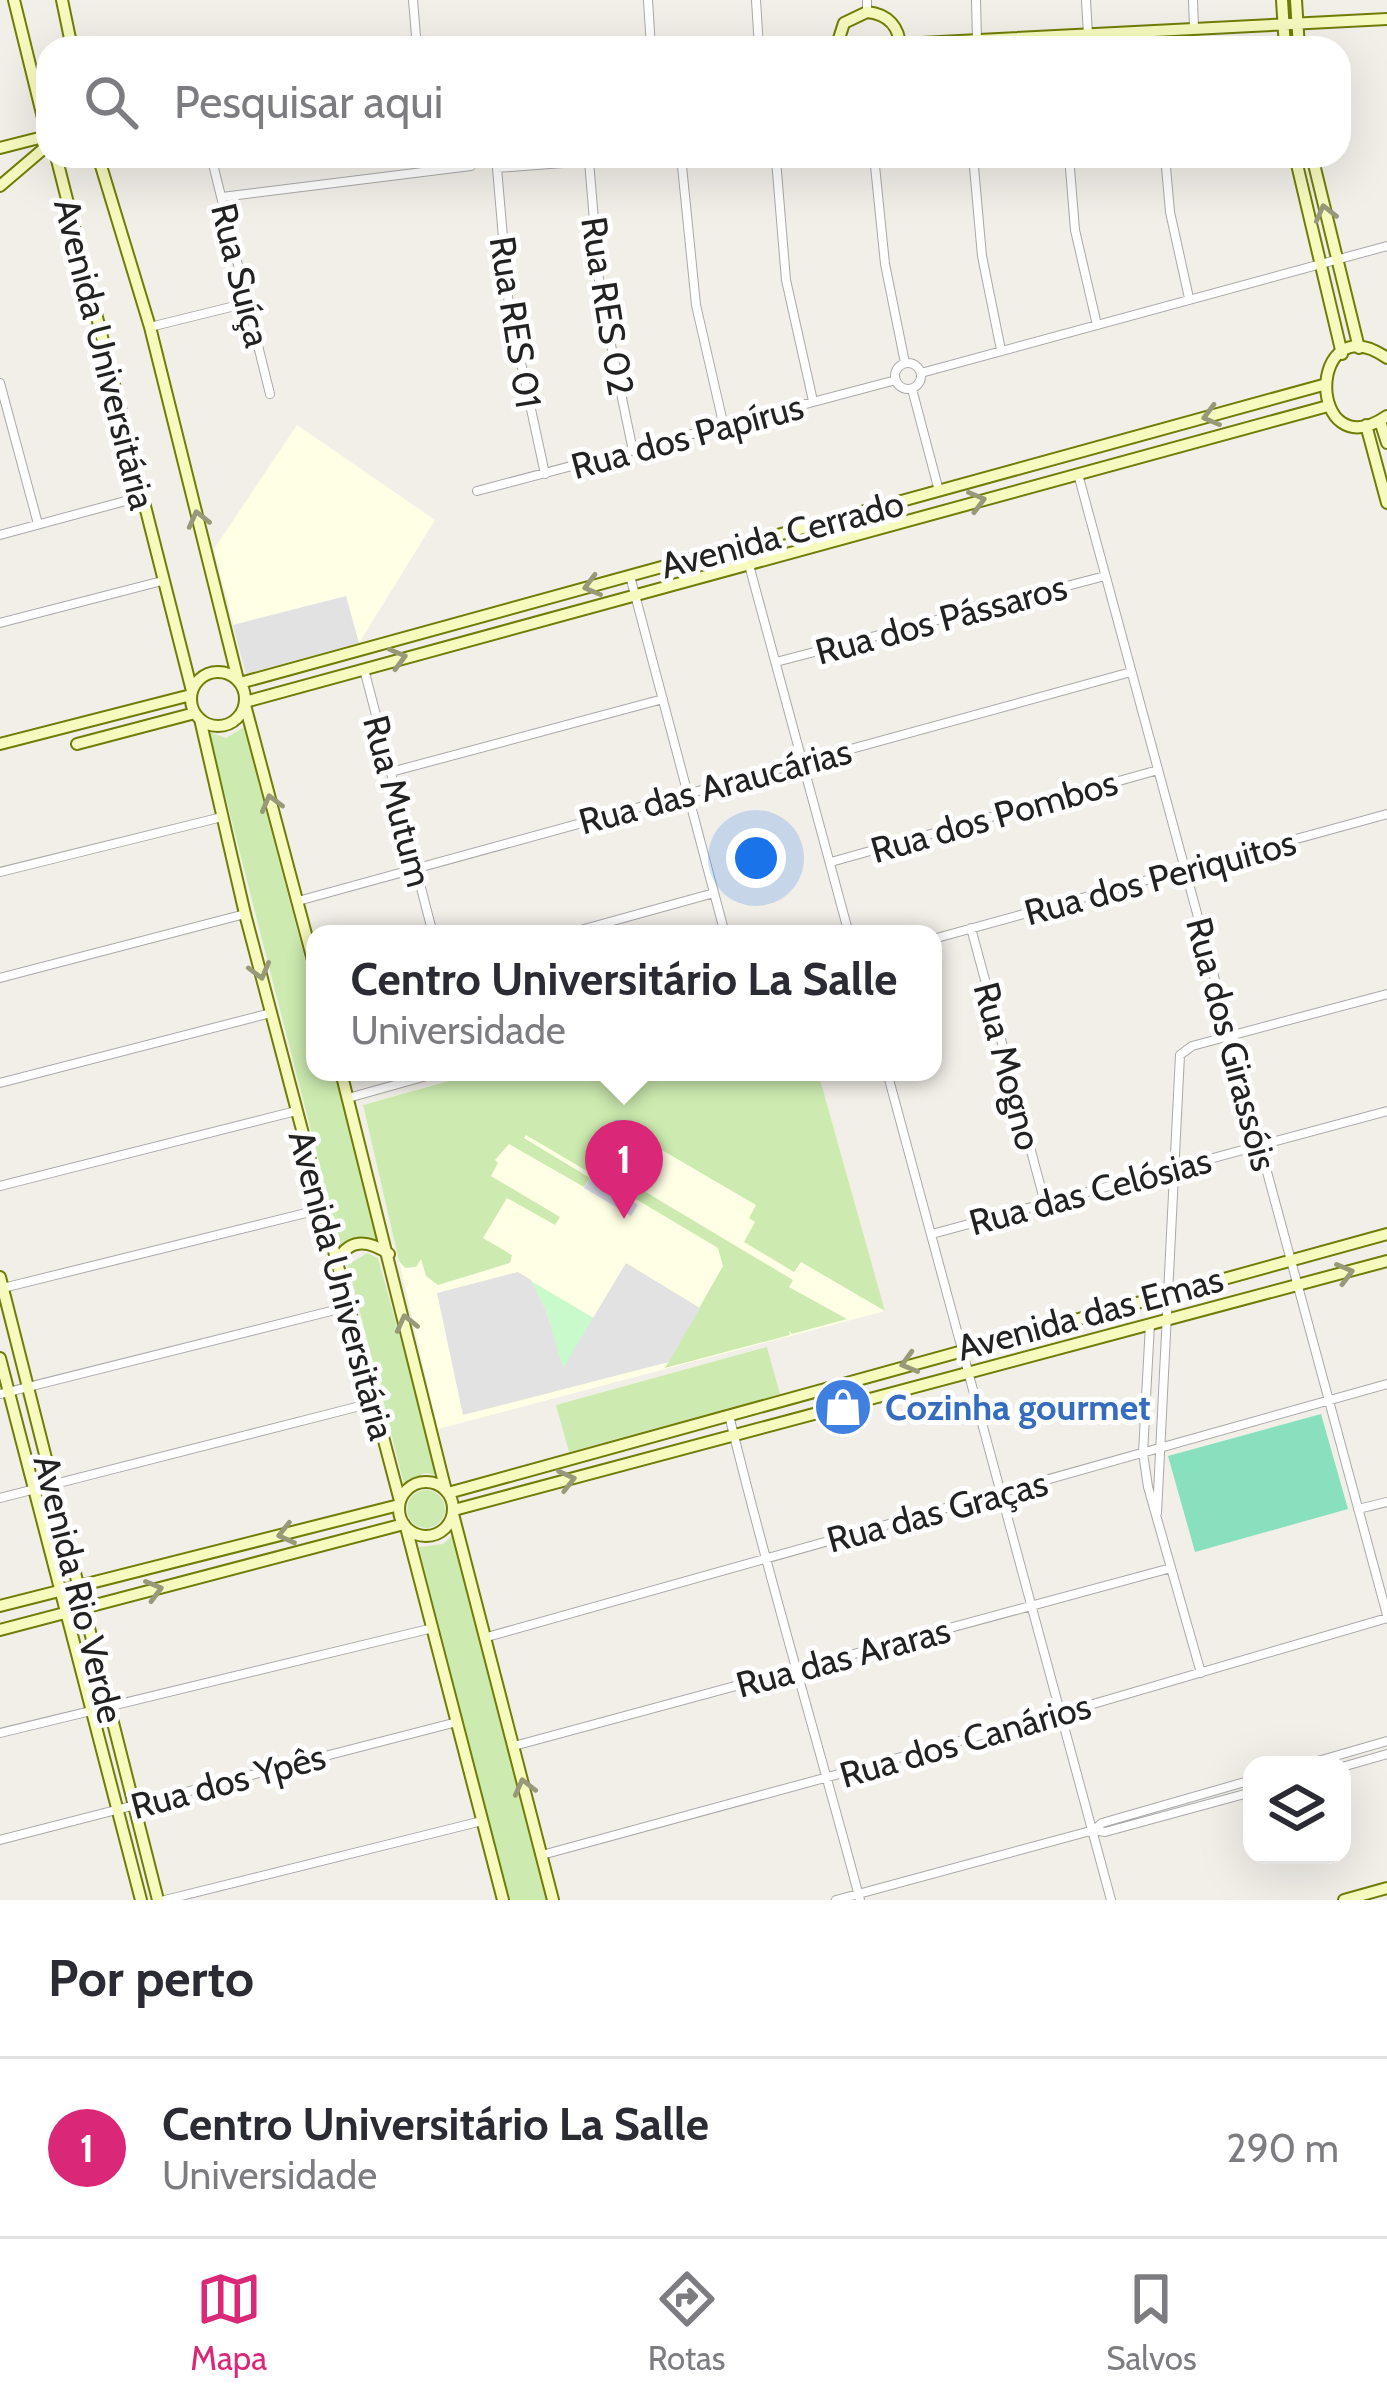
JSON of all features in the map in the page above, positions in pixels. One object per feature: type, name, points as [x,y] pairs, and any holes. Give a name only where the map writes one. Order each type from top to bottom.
[{"type":"street","points":[[14,0],[36,89]]},
{"type":"street","points":[[62,0],[70,36]]},
{"type":"street","points":[[413,0],[416,36]]},
{"type":"street","points":[[648,0],[650,36]]},
{"type":"street","points":[[756,0],[758,36]]},
{"type":"street","points":[[976,0],[977,36]]},
{"type":"street","points":[[1086,0],[1088,34]]},
{"type":"street","points":[[1193,0],[1195,30]]},
{"type":"street","points":[[1282,0],[1295,36]]},
{"type":"street","points":[[1287,36],[1296,0]]},
{"type":"street","points":[[840,36],[844,23],[867,6],[891,21],[896,36]]},
{"type":"street","points":[[1051,36],[1387,19]]},
{"type":"street","points":[[0,148],[36,137]]},
{"type":"street","points":[[0,186],[36,146]]},
{"type":"street","name":"Avenida Universitária","points":[[59,168],[191,693]]},
{"type":"street","name":"Avenida Universitária","points":[[102,168],[150,328],[239,681]]},
{"type":"street","name":"Rua Suíça","points":[[215,168],[270,394]]},
{"type":"street","points":[[222,197],[455,168]]},
{"type":"street","name":"Rua RES 01","points":[[496,168],[509,307],[544,474]]},
{"type":"street","name":"Rua RES 02","points":[[590,168],[600,292],[633,451]]},
{"type":"street","points":[[682,168],[696,305],[724,427]]},
{"type":"street","points":[[777,168],[786,280],[813,401]]},
{"type":"street","points":[[875,168],[884,264],[905,363]]},
{"type":"street","points":[[974,168],[982,256],[1001,350]]},
{"type":"street","points":[[1070,168],[1075,230],[1097,325]]},
{"type":"street","points":[[1166,168],[1170,212],[1189,298]]},
{"type":"street","points":[[1298,168],[1342,354]]},
{"type":"street","points":[[1315,168],[1359,348]]},
{"type":"street","points":[[921,373],[1387,246]]},
{"type":"street","points":[[150,328],[248,303]]},
{"type":"street","points":[[1387,358],[1359,348],[1342,354],[1329,367],[1323,385],[1328,406],[1340,419],[1366,425],[1383,419],[1387,442]]},
{"type":"street","points":[[905,363],[915,364],[921,373],[920,383],[912,389],[902,388],[896,380],[897,370],[905,363]]},
{"type":"street","name":"Rua dos Papírus","points":[[477,491],[896,380]]},
{"type":"street","points":[[0,383],[38,524]]},
{"type":"street","name":"Avenida Cerrado","points":[[239,681],[1323,385]]},
{"type":"street","points":[[912,389],[939,491]]},
{"type":"street","name":"Avenida Cerrado","points":[[245,704],[1328,406]]},
{"type":"street","points":[[1366,425],[1387,503]]},
{"type":"street","name":"Rua dos Girassóis","points":[[1078,473],[1387,1616]]},
{"type":"street","points":[[0,535],[140,497]]},
{"type":"street","points":[[749,563],[847,925]]},
{"type":"street","points":[[630,576],[723,925]]},
{"type":"street","name":"Rua dos Pássaros","points":[[776,662],[1106,576]]},
{"type":"street","points":[[0,623],[162,581]]},
{"type":"street","name":"Rua Mutum","points":[[363,668],[432,925]]},
{"type":"street","name":"Rua das Araucárias","points":[[298,901],[1131,672]]},
{"type":"street","points":[[0,744],[191,693],[203,676],[229,674],[239,681],[306,933]]},
{"type":"street","points":[[191,693],[198,716]]},
{"type":"street","points":[[391,772],[663,699]]},
{"type":"street","points":[[77,744],[198,716],[224,726],[238,718],[245,704]]},
{"type":"street","name":"Avenida Universitária","points":[[198,716],[245,914],[400,1503]]},
{"type":"street","name":"Rua dos Pombos","points":[[830,862],[1158,770]]},
{"type":"street","name":"Rua dos Periquitos","points":[[942,936],[1387,814]]},
{"type":"street","points":[[0,872],[222,817]]},
{"type":"street","points":[[598,925],[714,893]]},
{"type":"street","points":[[0,978],[245,914]]},
{"type":"street","name":"Rua Mogno","points":[[971,928],[1045,1203]]},
{"type":"street","points":[[1157,1513],[1179,1060],[1184,1051],[1387,994]]},
{"type":"street","points":[[0,1083],[271,1013]]},
{"type":"street","name":"Avenida Universitária","points":[[343,1081],[447,1492]]},
{"type":"street","points":[[348,1098],[409,1081]]},
{"type":"street","points":[[890,1081],[1111,1900]]},
{"type":"street","points":[[0,1186],[296,1111]]},
{"type":"street","name":"Rua das Celósias","points":[[932,1234],[1387,1111]]},
{"type":"street","points":[[1,1282],[322,1209]]},
{"type":"street","name":"Avenida das Emas","points":[[447,1492],[1387,1234]]},
{"type":"street","points":[[336,1264],[340,1254],[356,1243],[371,1243],[389,1254]]},
{"type":"street","name":"Avenida das Emas","points":[[453,1512],[1387,1261]]},
{"type":"street","name":"Avenida Rio Verde","points":[[1,1282],[162,1900]]},
{"type":"street","points":[[4,1393],[347,1307]]},
{"type":"street","points":[[1150,1322],[1143,1454],[1202,1673]]},
{"type":"street","name":"Avenida Rio Verde","points":[[0,1358],[4,1393],[34,1489],[141,1900]]},
{"type":"street","name":"Rua das Graças","points":[[487,1637],[1387,1384]]},
{"type":"street","points":[[0,1498],[372,1403]]},
{"type":"street","points":[[728,1413],[859,1897]]},
{"type":"street","points":[[503,1900],[400,1503],[404,1492],[420,1482],[437,1484],[447,1492],[553,1900]]},
{"type":"street","points":[[1358,1509],[1387,1502]]},
{"type":"street","points":[[0,1606],[400,1503]]},
{"type":"street","points":[[0,1630],[405,1526],[432,1536],[447,1528],[453,1512]]},
{"type":"street","name":"Rua das Araras","points":[[514,1747],[1171,1568]]},
{"type":"street","name":"Rua dos Canários","points":[[542,1855],[1059,1714],[1387,1616]]},
{"type":"street","points":[[0,1733],[433,1628]]},
{"type":"street","name":"Rua dos Ypês","points":[[0,1840],[457,1722]]},
{"type":"street","points":[[1335,1756],[1387,1741]]},
{"type":"street","points":[[1351,1764],[1387,1754]]},
{"type":"street","points":[[836,1900],[1094,1830],[1102,1823],[1243,1783]]},
{"type":"street","points":[[1094,1830],[1105,1832],[1243,1794]]},
{"type":"street","points":[[162,1900],[482,1821]]},
{"type":"street","points":[[1344,1900],[1387,1888]]},
{"type":"shaded area","points":[[297,425],[435,520],[356,648],[247,677],[214,549]]},
{"type":"shaded area","points":[[346,596],[359,643],[246,674],[233,625]]},
{"type":"shaded area","points":[[449,1081],[821,1081],[885,1311],[438,1429],[363,1105]]},
{"type":"shaded area","points":[[591,1177],[638,1205],[631,1216],[584,1188]]},
{"type":"shaded area","points":[[626,1263],[700,1308],[669,1362],[463,1415],[437,1293],[518,1272],[531,1280],[547,1313],[563,1368]]},
{"type":"green space","points":[[244,727],[306,964],[306,1081],[337,1081],[379,1242],[368,1237],[341,1248],[209,732],[226,738]]},
{"type":"green space","points":[[449,1081],[821,1081],[885,1311],[801,1262],[794,1272],[744,1242],[755,1222],[749,1218],[756,1205],[643,1139],[614,1187],[526,1135],[524,1138],[590,1178],[584,1187],[509,1144],[495,1160],[498,1163],[491,1176],[560,1217],[555,1225],[507,1198],[483,1238],[512,1255],[510,1263],[438,1285],[426,1276],[421,1259],[416,1267],[405,1268],[399,1261],[363,1105]]},
{"type":"green space","points":[[624,1179],[793,1280],[789,1287],[847,1319],[665,1368],[723,1266],[718,1248],[619,1189]]},
{"type":"green space","points":[[367,1253],[378,1258],[438,1475],[425,1473],[404,1484],[348,1265]]},
{"type":"green space","points":[[531,1281],[602,1323],[566,1381],[547,1313]]},
{"type":"green space","points":[[767,1347],[780,1394],[569,1452],[556,1405]]},
{"type":"green space","points":[[1321,1414],[1348,1509],[1195,1552],[1168,1456]]},
{"type":"green space","points":[[426,1490],[439,1496],[445,1509],[439,1522],[426,1528],[413,1522],[407,1509],[413,1496]]},
{"type":"green space","points":[[453,1535],[547,1900],[509,1900],[419,1547],[443,1544]]},
{"type":"water","points":[[624,1120],[629,1128],[620,1150],[606,1166],[598,1153],[609,1140],[609,1126]]},
{"type":"place","name":"Centro Universitário La Salle","points":[[624,1219]]},
{"type":"place","name":"Cozinha gourmet","points":[[843,1407]]}]
